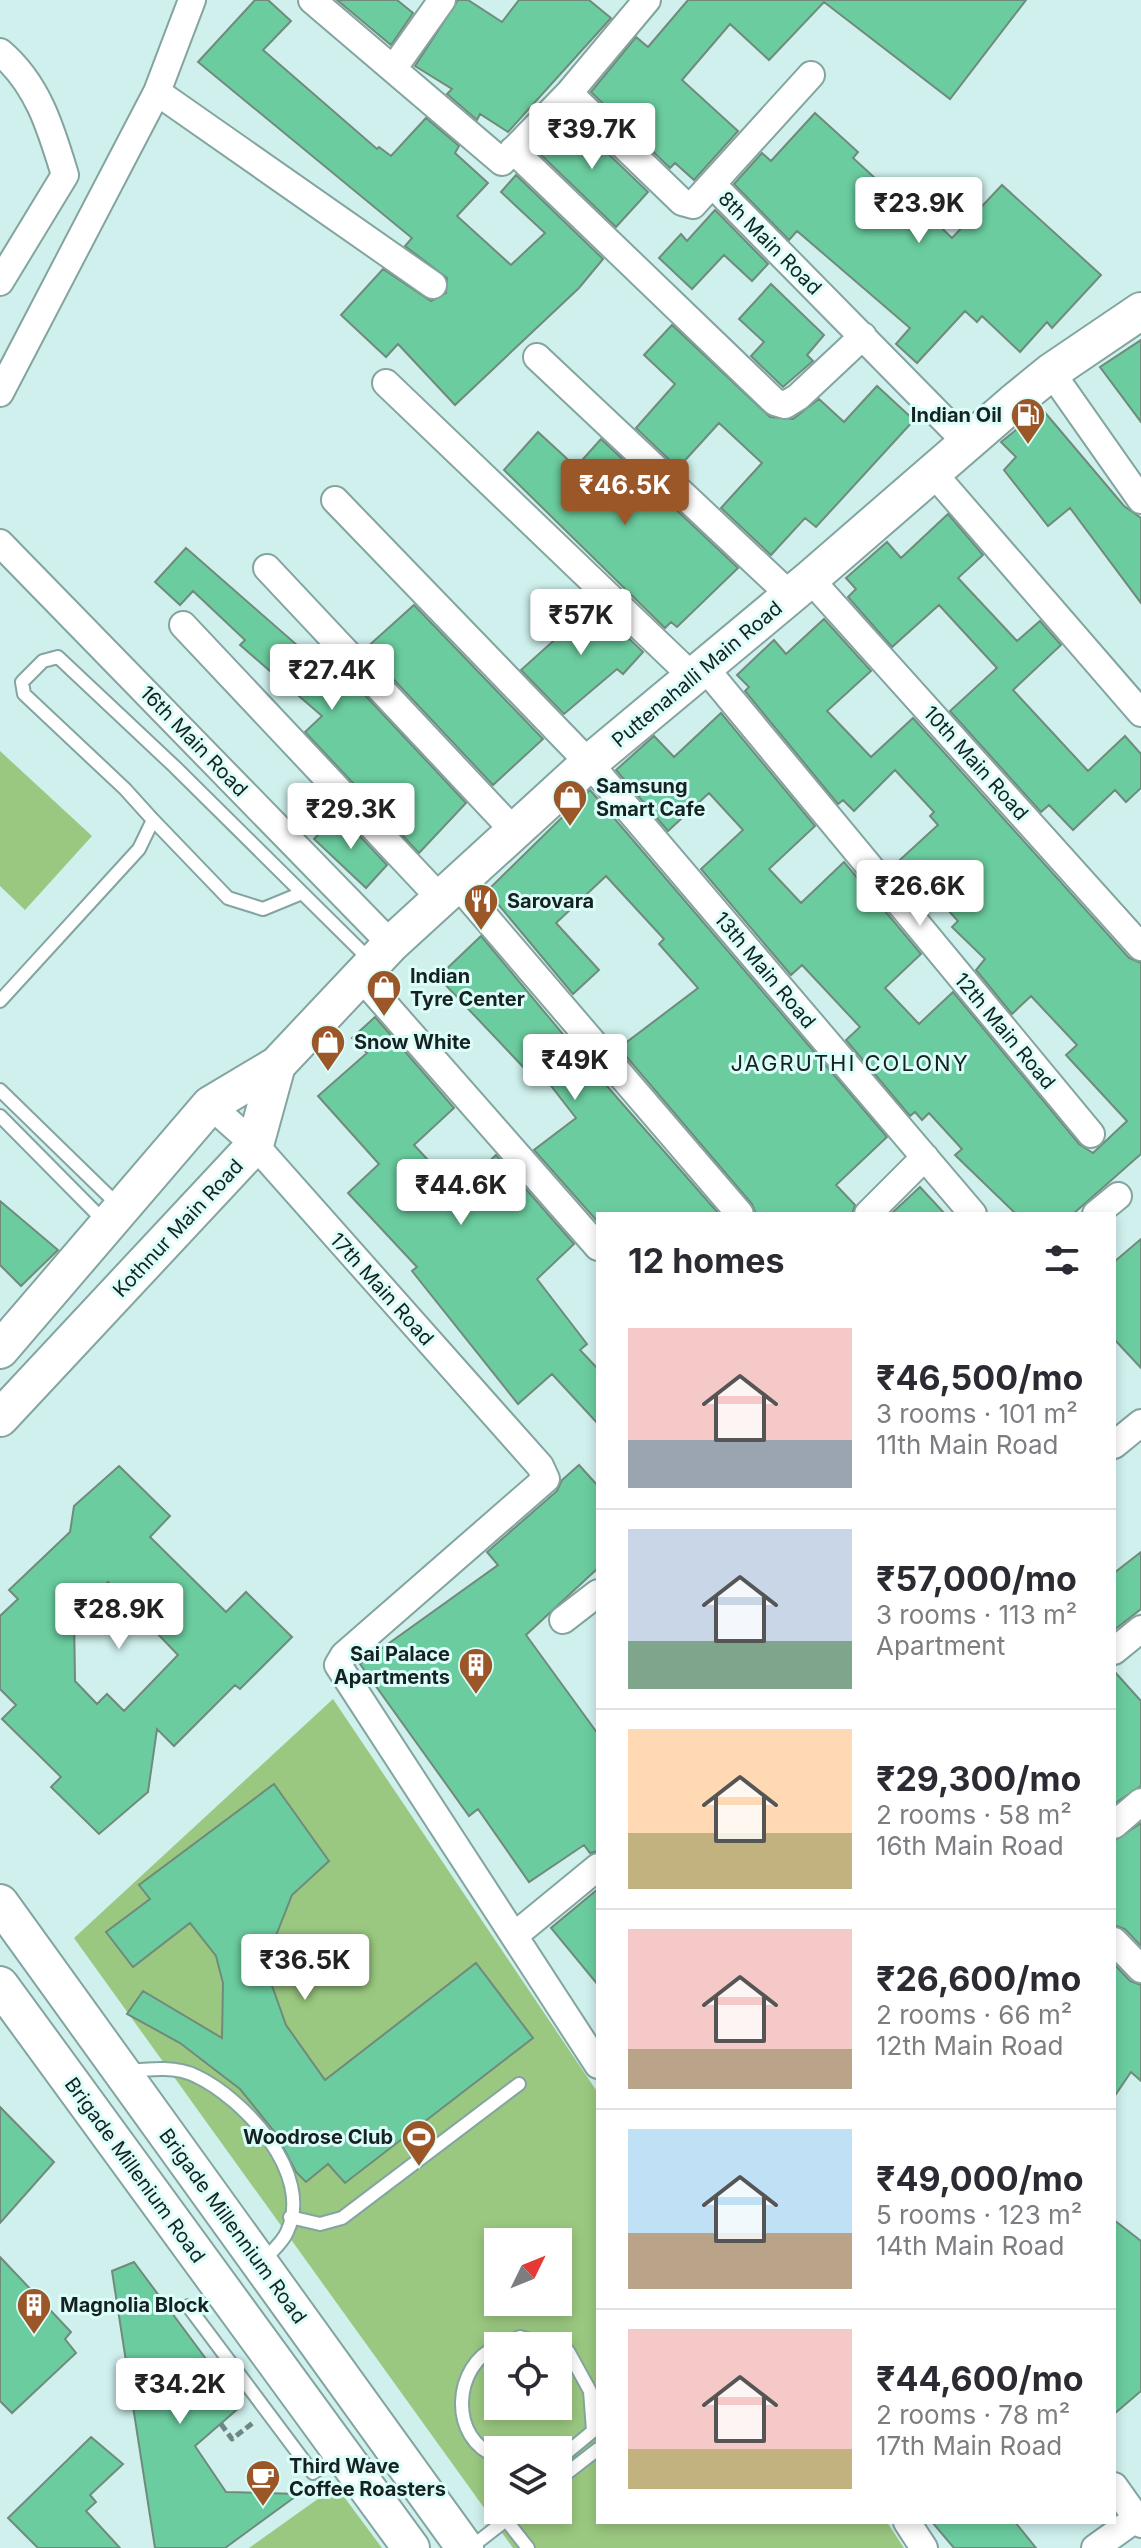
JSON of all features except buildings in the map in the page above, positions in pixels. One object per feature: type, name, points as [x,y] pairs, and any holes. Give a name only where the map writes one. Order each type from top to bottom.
[{"type":"main road","name":"Puttenahalli Main Road","points":[[277,1065],[375,961],[589,763],[800,588],[1051,372],[1141,311]]},
{"type":"main road","points":[[2,1344],[210,1105],[277,1065]]},
{"type":"main road","name":"Kothnur Main Road","points":[[0,1418],[255,1145],[277,1065]]},
{"type":"main road","name":"Brigade Millennium Road","points":[[0,1903],[468,2548]]},
{"type":"main road","name":"Brigade Millenium Road","points":[[0,1985],[411,2548]]},
{"type":"street","points":[[0,393],[157,92],[192,0]]},
{"type":"street","points":[[312,0],[502,162],[569,93],[647,0]]},
{"type":"street","points":[[393,69],[442,0]]},
{"type":"street","points":[[0,52],[31,84],[53,133],[65,175],[0,282]]},
{"type":"street","points":[[712,184],[811,75]]},
{"type":"street","points":[[157,92],[433,285]]},
{"type":"street","name":"8th Main Road","points":[[569,93],[682,202],[693,205],[712,184],[967,443]]},
{"type":"street","points":[[513,150],[775,402],[785,405],[798,397],[863,336]]},
{"type":"street","name":"10th Main Road","points":[[537,357],[800,588],[1141,947]]},
{"type":"street","points":[[1051,372],[1141,500]]},
{"type":"street","name":"12th Main Road","points":[[386,383],[699,673],[1091,1134]]},
{"type":"street","points":[[934,474],[1141,713]]},
{"type":"street","name":"13th Main Road","points":[[335,500],[589,763],[971,1212]]},
{"type":"street","name":"16th Main Road","points":[[0,543],[375,961],[596,1244]]},
{"type":"street","points":[[267,568],[514,831]]},
{"type":"street","points":[[183,625],[449,891],[738,1212]]},
{"type":"street","name":"17th Main Road","points":[[210,1105],[255,1145],[540,1466],[546,1479],[344,1655],[338,1665],[514,1936]]},
{"type":"street","points":[[870,1212],[925,1157]]},
{"type":"street","points":[[1098,1212],[1118,1196]]},
{"type":"street","points":[[1116,1443],[1141,1423]]},
{"type":"street","points":[[563,1620],[596,1595]]},
{"type":"street","points":[[1116,1649],[1141,1629]]},
{"type":"street","points":[[1116,1823],[1141,1802]]},
{"type":"street","points":[[596,1869],[514,1936],[596,2062]]},
{"type":"street","points":[[1116,1943],[1141,1969]]},
{"type":"street","points":[[1095,2548],[1140,2519],[1116,2489]]},
{"type":"street","points":[[908,2524],[924,2548]]},
{"type":"lane","points":[[302,893],[263,909],[228,898],[125,789],[24,694],[22,682],[43,661],[58,657],[375,961]]},
{"type":"lane","points":[[0,1001],[139,849],[153,820]]},
{"type":"lane","points":[[0,1090],[114,1216]]},
{"type":"lane","points":[[0,1116],[114,1216]]},
{"type":"lane","points":[[122,2072],[156,2068],[193,2074],[237,2100],[285,2165],[293,2201],[288,2232],[261,2264]]},
{"type":"lane","points":[[290,2217],[320,2224],[342,2218],[519,2084]]},
{"type":"lane","points":[[188,2306],[313,2473],[341,2452]]},
{"type":"lane","points":[[484,2354],[461,2389],[462,2421],[484,2449]]},
{"type":"lane","points":[[572,2358],[590,2391],[593,2431],[572,2449]]},
{"type":"lane","points":[[572,2469],[596,2451]]},
{"type":"lane","points":[[468,2548],[501,2524]]},
{"type":"lane","points":[[509,2524],[528,2548]]},
{"type":"path","points":[[221,2424],[232,2439],[267,2411]]},
{"type":"green space","points":[[0,751],[92,836],[25,910],[0,886]]},
{"type":"green space","name":"Woodrose Club","points":[[333,1699],[596,2090],[596,2524],[888,2524],[904,2548],[513,2548],[496,2524],[572,2524],[572,2436],[484,2436],[484,2508],[74,1938]]},
{"type":"green space","points":[[336,2486],[382,2548],[249,2548]]},
{"type":"place","name":"Indian Oil","points":[[1028,446]]},
{"type":"place","name":"Samsung Smart Cafe","points":[[570,828]]},
{"type":"place","name":"Sarovara","points":[[481,932]]},
{"type":"place","name":"Indian Tyre Center","points":[[384,1018]]},
{"type":"place","name":"Snow White","points":[[328,1073]]},
{"type":"place","name":"Sai Palace Apartments","points":[[476,1696]]},
{"type":"place","name":"Woodrose Club","points":[[419,2168]]},
{"type":"place","name":"Magnolia Block","points":[[34,2336]]},
{"type":"place","name":"Third Wave Coffee Roasters","points":[[263,2508]]},
{"type":"district","name":"JAGRUTHI COLONY","points":[[850,1063]]}]
